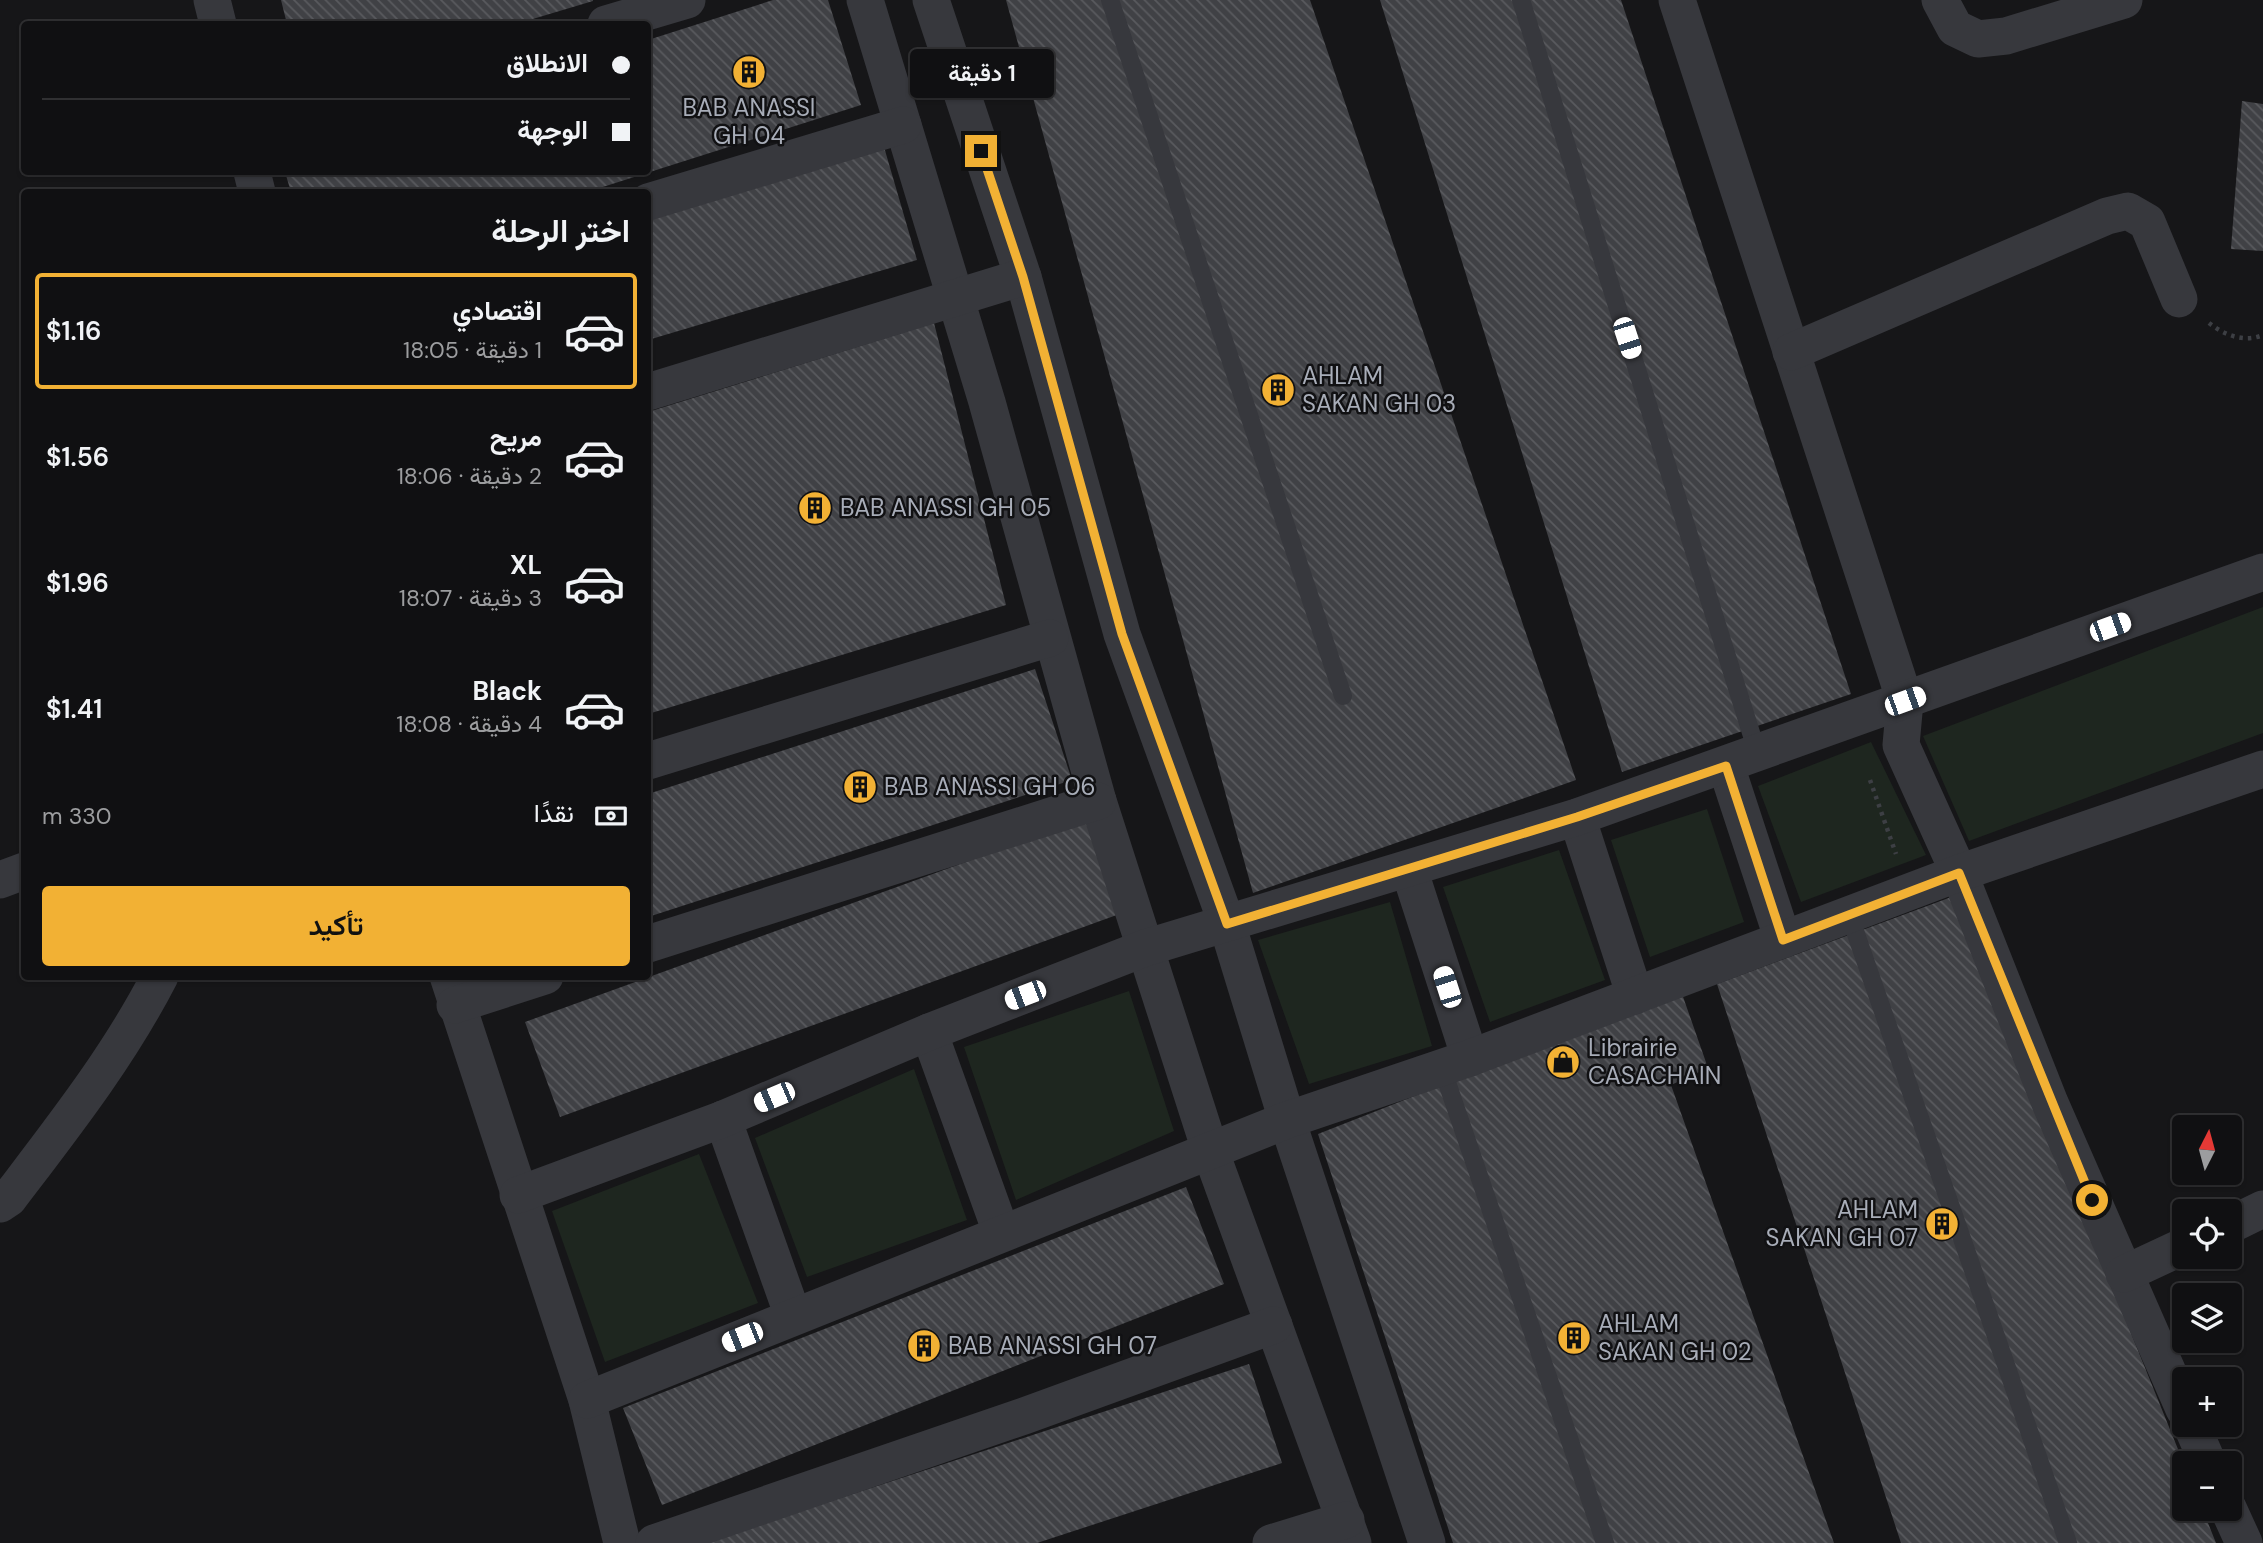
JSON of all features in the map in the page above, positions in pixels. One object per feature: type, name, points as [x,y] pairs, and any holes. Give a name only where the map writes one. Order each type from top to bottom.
[{"type":"street","points":[[212,0],[217,21]]},
{"type":"street","points":[[616,21],[687,0]]},
{"type":"street","points":[[865,0],[987,402],[1050,638],[1098,801],[1210,1150],[1350,1532],[1271,1543]]},
{"type":"street","points":[[931,0],[1023,277],[1122,634],[1227,924],[1287,1120],[1427,1543]]},
{"type":"street","points":[[1940,0],[1955,27],[1978,39],[2006,36],[2124,0]]},
{"type":"street","points":[[1687,4],[1791,352],[1905,701],[1901,745],[1959,873],[2050,1102],[2172,1382]]},
{"type":"street","points":[[651,201],[903,125]]},
{"type":"street","points":[[1791,352],[2107,216],[2128,211],[2147,222],[2179,299]]},
{"type":"street","points":[[651,390],[1023,277]]},
{"type":"street","points":[[518,1195],[723,1119],[929,1032],[1145,948],[1577,817],[2263,572]]},
{"type":"street","points":[[651,760],[1050,638]]},
{"type":"street","points":[[1742,760],[1783,940]]},
{"type":"street","points":[[587,1400],[1001,1232],[1287,1120],[1456,1063],[1959,873],[2263,769]]},
{"type":"street","points":[[651,943],[1098,801]]},
{"type":"street","points":[[1577,817],[1635,996]]},
{"type":"street","points":[[1409,869],[1456,1063]]},
{"type":"street","points":[[0,880],[21,873]]},
{"type":"street","points":[[0,1204],[9,1198],[69,1119],[138,1020],[158,980]]},
{"type":"street","points":[[520,980],[451,991],[587,1400],[622,1543]]},
{"type":"street","points":[[929,1032],[1001,1232]]},
{"type":"street","points":[[723,1119],[793,1316]]},
{"type":"street","points":[[2242,1219],[2263,1209]]},
{"type":"street","points":[[2124,1274],[2172,1252]]},
{"type":"street","points":[[654,1543],[1024,1416],[1274,1325]]},
{"type":"street","points":[[2234,1521],[2244,1543]]},
{"type":"lane","points":[[1110,0],[1343,696]]},
{"type":"lane","points":[[1521,0],[1742,760]]},
{"type":"lane","points":[[1849,914],[2068,1543]]},
{"type":"lane","points":[[1456,1063],[1605,1543]]},
{"type":"path","points":[[2179,299],[2219,331],[2238,338],[2263,335]]},
{"type":"path","points":[[1866,768],[1899,864]]},
{"type":"shaded area","points":[[2263,607],[2263,733],[1969,841],[1923,736]]},
{"type":"shaded area","points":[[1871,742],[1926,855],[1801,902],[1758,786]]},
{"type":"shaded area","points":[[1707,809],[1744,922],[1650,957],[1611,840]]},
{"type":"shaded area","points":[[1559,850],[1605,980],[1490,1022],[1443,887]]},
{"type":"shaded area","points":[[1390,902],[1432,1046],[1309,1084],[1258,940]]},
{"type":"shaded area","points":[[1129,991],[1174,1131],[1016,1200],[964,1047]]},
{"type":"shaded area","points":[[914,1069],[967,1220],[807,1277],[755,1138]]},
{"type":"shaded area","points":[[699,1154],[758,1303],[605,1362],[552,1211]]},
{"type":"building","points":[[281,0],[593,0],[526,21],[286,21]]},
{"type":"building","name":"BAB ANASSI GH 04","points":[[773,0],[828,0],[861,105],[651,172],[651,39]]},
{"type":"building","name":"AHLAM SAKAN GH 03","points":[[1006,0],[1310,0],[1576,780],[1253,893]]},
{"type":"building","points":[[1380,0],[1621,0],[1851,694],[1622,772]]},
{"type":"building","points":[[2242,101],[2263,104],[2263,251],[2231,249]]},
{"type":"building","points":[[884,147],[917,260],[651,339],[651,216]]},
{"type":"building","name":"BAB ANASSI GH 04","points":[[286,175],[641,175],[596,189],[290,189]]},
{"type":"building","name":"BAB ANASSI GH 05","points":[[934,323],[1006,605],[651,713],[651,411]]},
{"type":"building","name":"BAB ANASSI GH 06","points":[[1035,669],[1072,780],[651,916],[651,793]]},
{"type":"building","points":[[1090,817],[1125,912],[560,1117],[525,1022],[641,980],[651,980],[651,976]]},
{"type":"building","name":"AHLAM SAKAN GH 07","points":[[1954,896],[2179,1451],[2172,1451],[2172,1521],[2207,1521],[2216,1543],[1901,1543],[1717,984]]},
{"type":"building","name":"AHLAM SAKAN GH 02","points":[[1681,991],[1708,1068],[1671,1085],[1834,1543],[1453,1543],[1318,1134]]},
{"type":"building","name":"BAB ANASSI GH 07","points":[[1186,1187],[1224,1284],[662,1505],[623,1408]]},
{"type":"building","points":[[1249,1364],[1282,1463],[1037,1543],[703,1543]]},
{"type":"place","name":"BAB ANASSI GH 04","points":[[749,72]]},
{"type":"place","name":"AHLAM SAKAN GH 03","points":[[1278,390]]},
{"type":"place","name":"BAB ANASSI GH 05","points":[[815,508]]},
{"type":"place","name":"BAB ANASSI GH 06","points":[[860,787]]},
{"type":"place","name":"Librairie CASACHAIN","points":[[1563,1062]]},
{"type":"place","name":"AHLAM SAKAN GH 07","points":[[1942,1224]]},
{"type":"place","name":"AHLAM SAKAN GH 02","points":[[1574,1338]]},
{"type":"place","name":"BAB ANASSI GH 07","points":[[924,1346]]},
{"type":"route","points":[[981,151],[1023,277],[1122,634],[1227,924],[1577,817],[1726,766],[1783,940],[1959,873],[2092,1200]]}]
